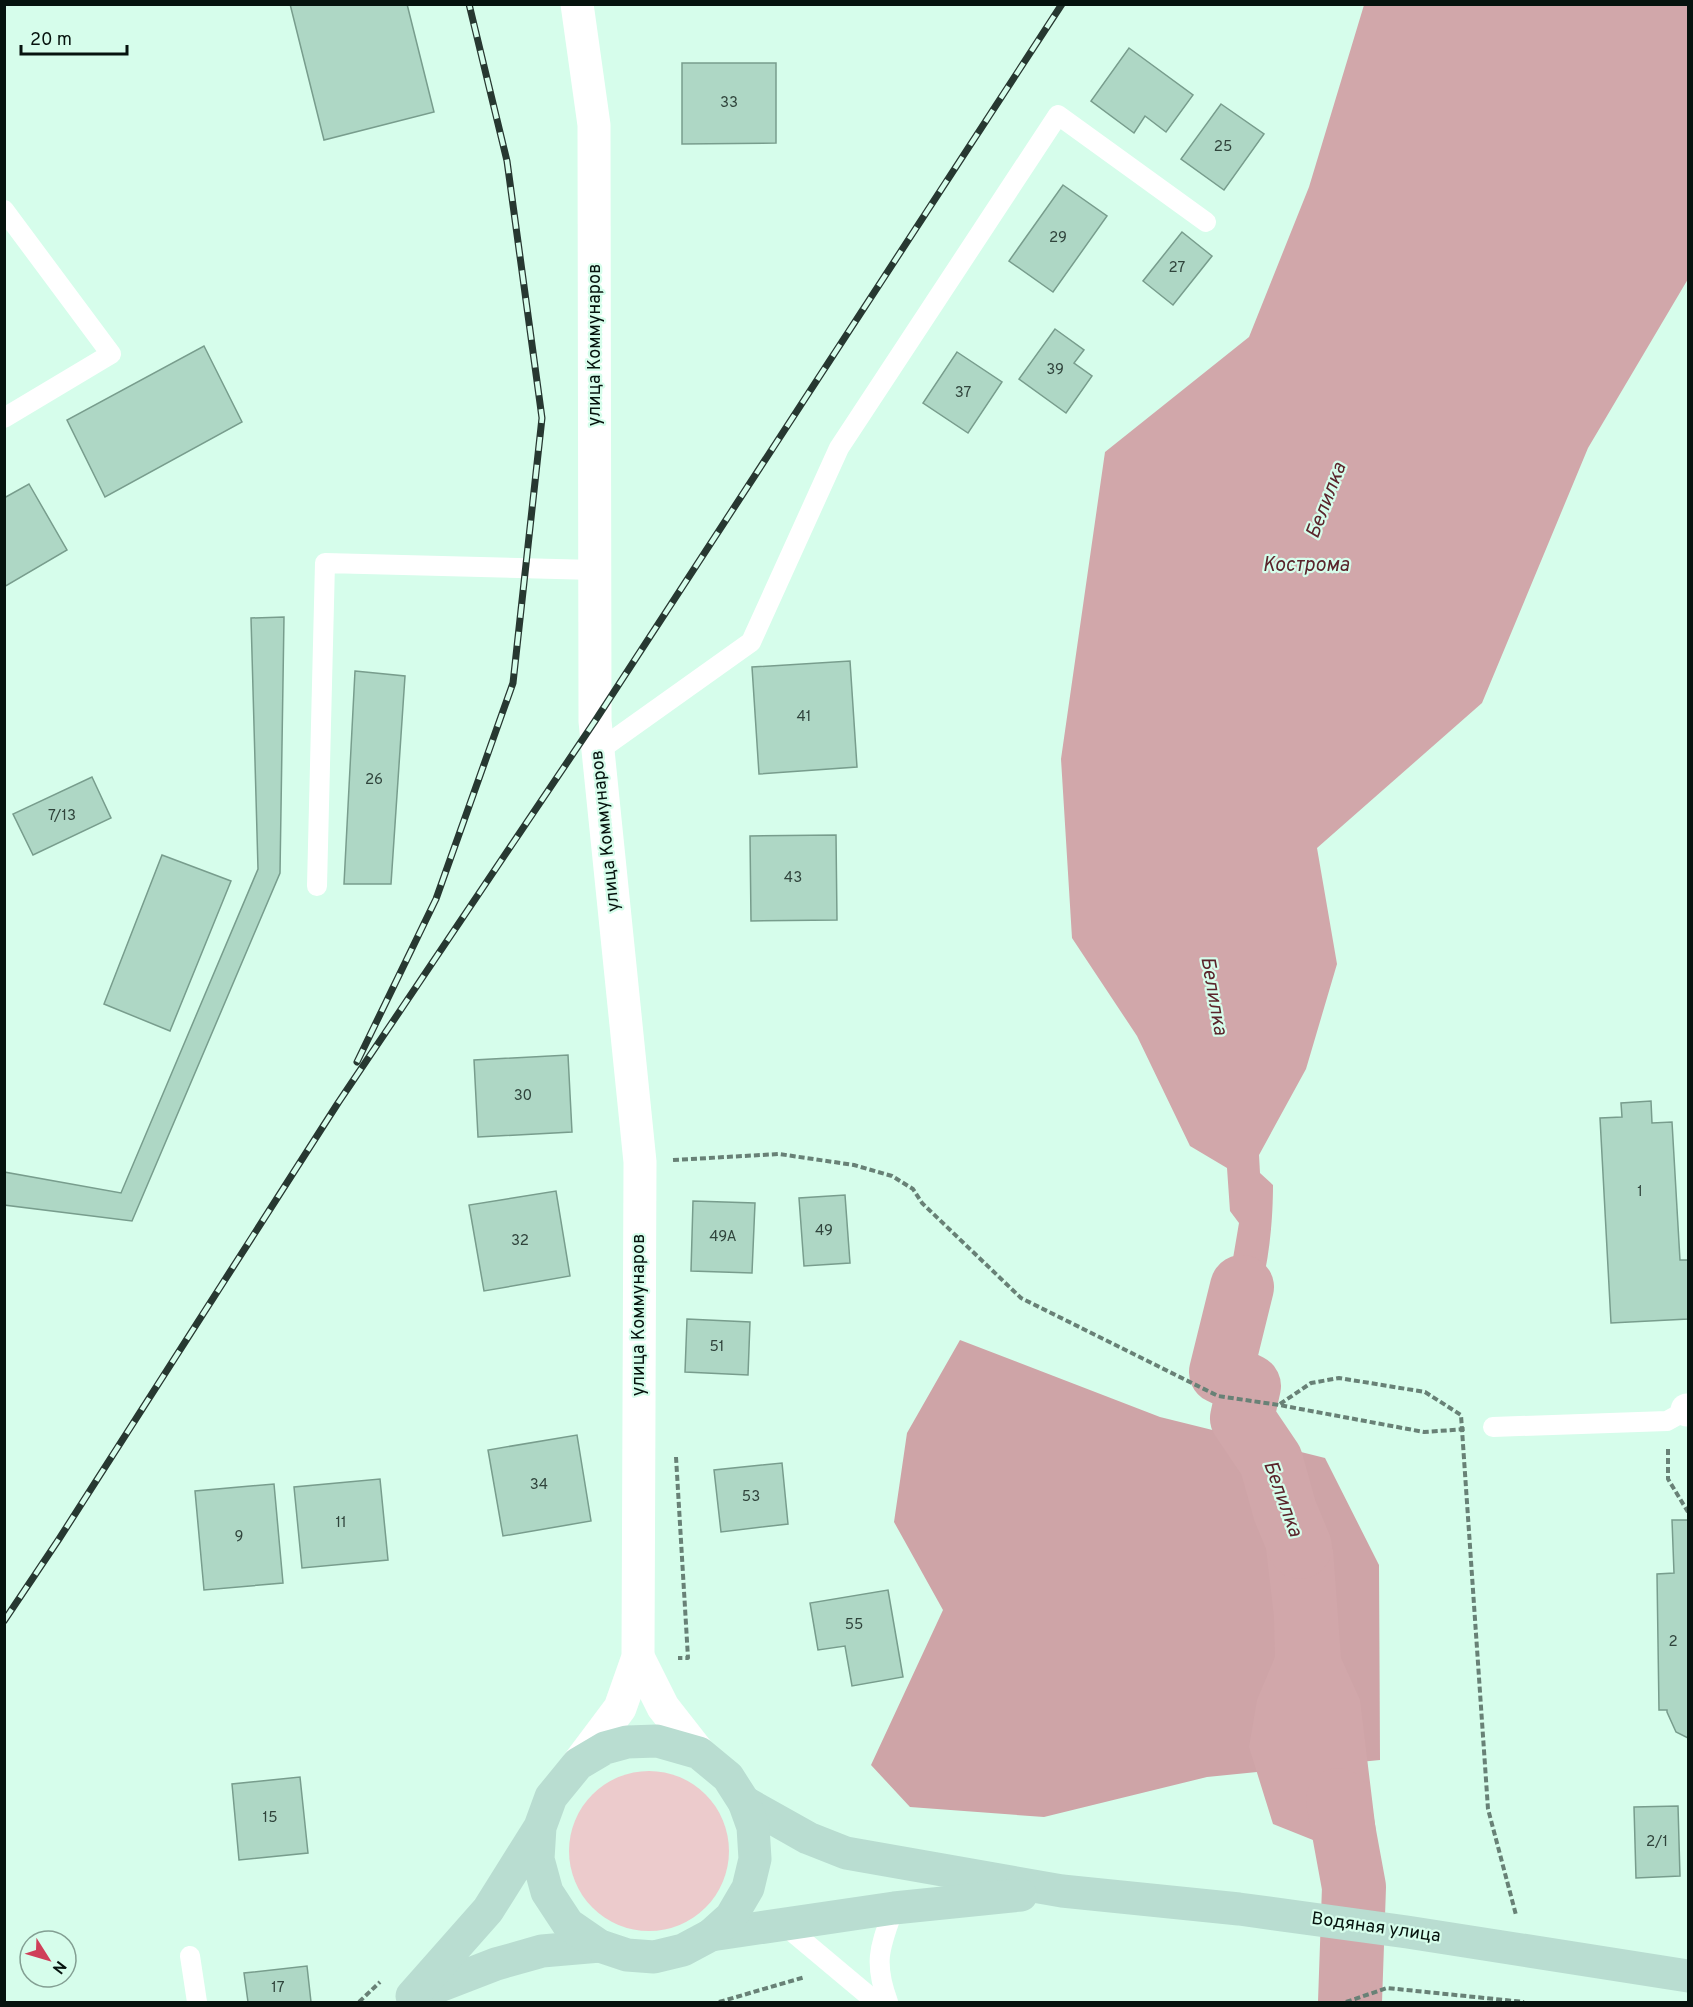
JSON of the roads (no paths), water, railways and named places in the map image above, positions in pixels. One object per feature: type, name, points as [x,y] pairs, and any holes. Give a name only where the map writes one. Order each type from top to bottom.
[{"type":"street","name":"улица Коммунаров","points":[[577,4],[594,125],[595,721],[640,1162],[638,1657]]},
{"type":"street","points":[[540,1827],[538,1859],[547,1892],[568,1924],[600,1946],[627,1955],[654,1957],[683,1950],[711,1935],[731,1917],[747,1888],[755,1858],[753,1827],[744,1802],[728,1777],[699,1754],[663,1707],[638,1657]]},
{"type":"street","points":[[408,1999],[488,1910],[540,1827],[551,1797],[579,1764],[620,1708],[638,1657]]},
{"type":"street","points":[[579,1764],[605,1748],[627,1742],[657,1740],[699,1754]]},
{"type":"street","points":[[744,1802],[808,1838],[846,1853],[1062,1891]]},
{"type":"street","points":[[711,1935],[894,1908],[1062,1891]]},
{"type":"street","name":"Водяная улица","points":[[1062,1891],[1239,1909],[1407,1932],[1689,1976]]},
{"type":"street","points":[[408,1999],[496,1964],[542,1951],[600,1946]]},
{"type":"lane","points":[[598,751],[751,642],[839,448],[1058,115],[1206,222]]},
{"type":"lane","points":[[4,210],[111,354],[4,418]]},
{"type":"lane","points":[[317,886],[325,563],[595,570]]},
{"type":"lane","points":[[1493,1427],[1681,1414]]},
{"type":"lane","points":[[888,2002],[880,1981],[880,1950],[894,1908]]},
{"type":"lane","points":[[783,1924],[876,2002]]},
{"type":"lane","points":[[190,1956],[197,2002]]},
{"type":"water","name":"Кострома","points":[[1364,5],[1688,5],[1688,279],[1588,448],[1482,703],[1317,848],[1337,964],[1306,1069],[1259,1155],[1260,1173],[1273,1185],[1271,1234],[1266,1268],[1252,1314],[1221,1372],[1207,1346],[1219,1301],[1230,1276],[1239,1223],[1230,1211],[1227,1168],[1190,1146],[1137,1036],[1072,938],[1061,759],[1105,452],[1249,337],[1309,187]]},
{"type":"water","points":[[1271,1461],[1317,1521],[1333,1550],[1341,1658],[1360,1700],[1376,1832],[1367,1885],[1354,1887],[1328,1846],[1273,1824],[1249,1747],[1257,1700],[1275,1657],[1274,1617],[1264,1531]]},
{"type":"waterway","name":"Белилка","points":[[1242,1287],[1221,1372],[1249,1386],[1242,1418],[1271,1461],[1285,1511],[1300,1547]]},
{"type":"waterway","name":"Белилка","points":[[1338,1800],[1354,1887],[1350,2002]]},
{"type":"railway","points":[[357,1062],[436,899],[513,683],[542,418],[507,161],[469,4]]},
{"type":"railway","points":[[4,1621],[338,1103],[595,721],[1062,4]]}]
